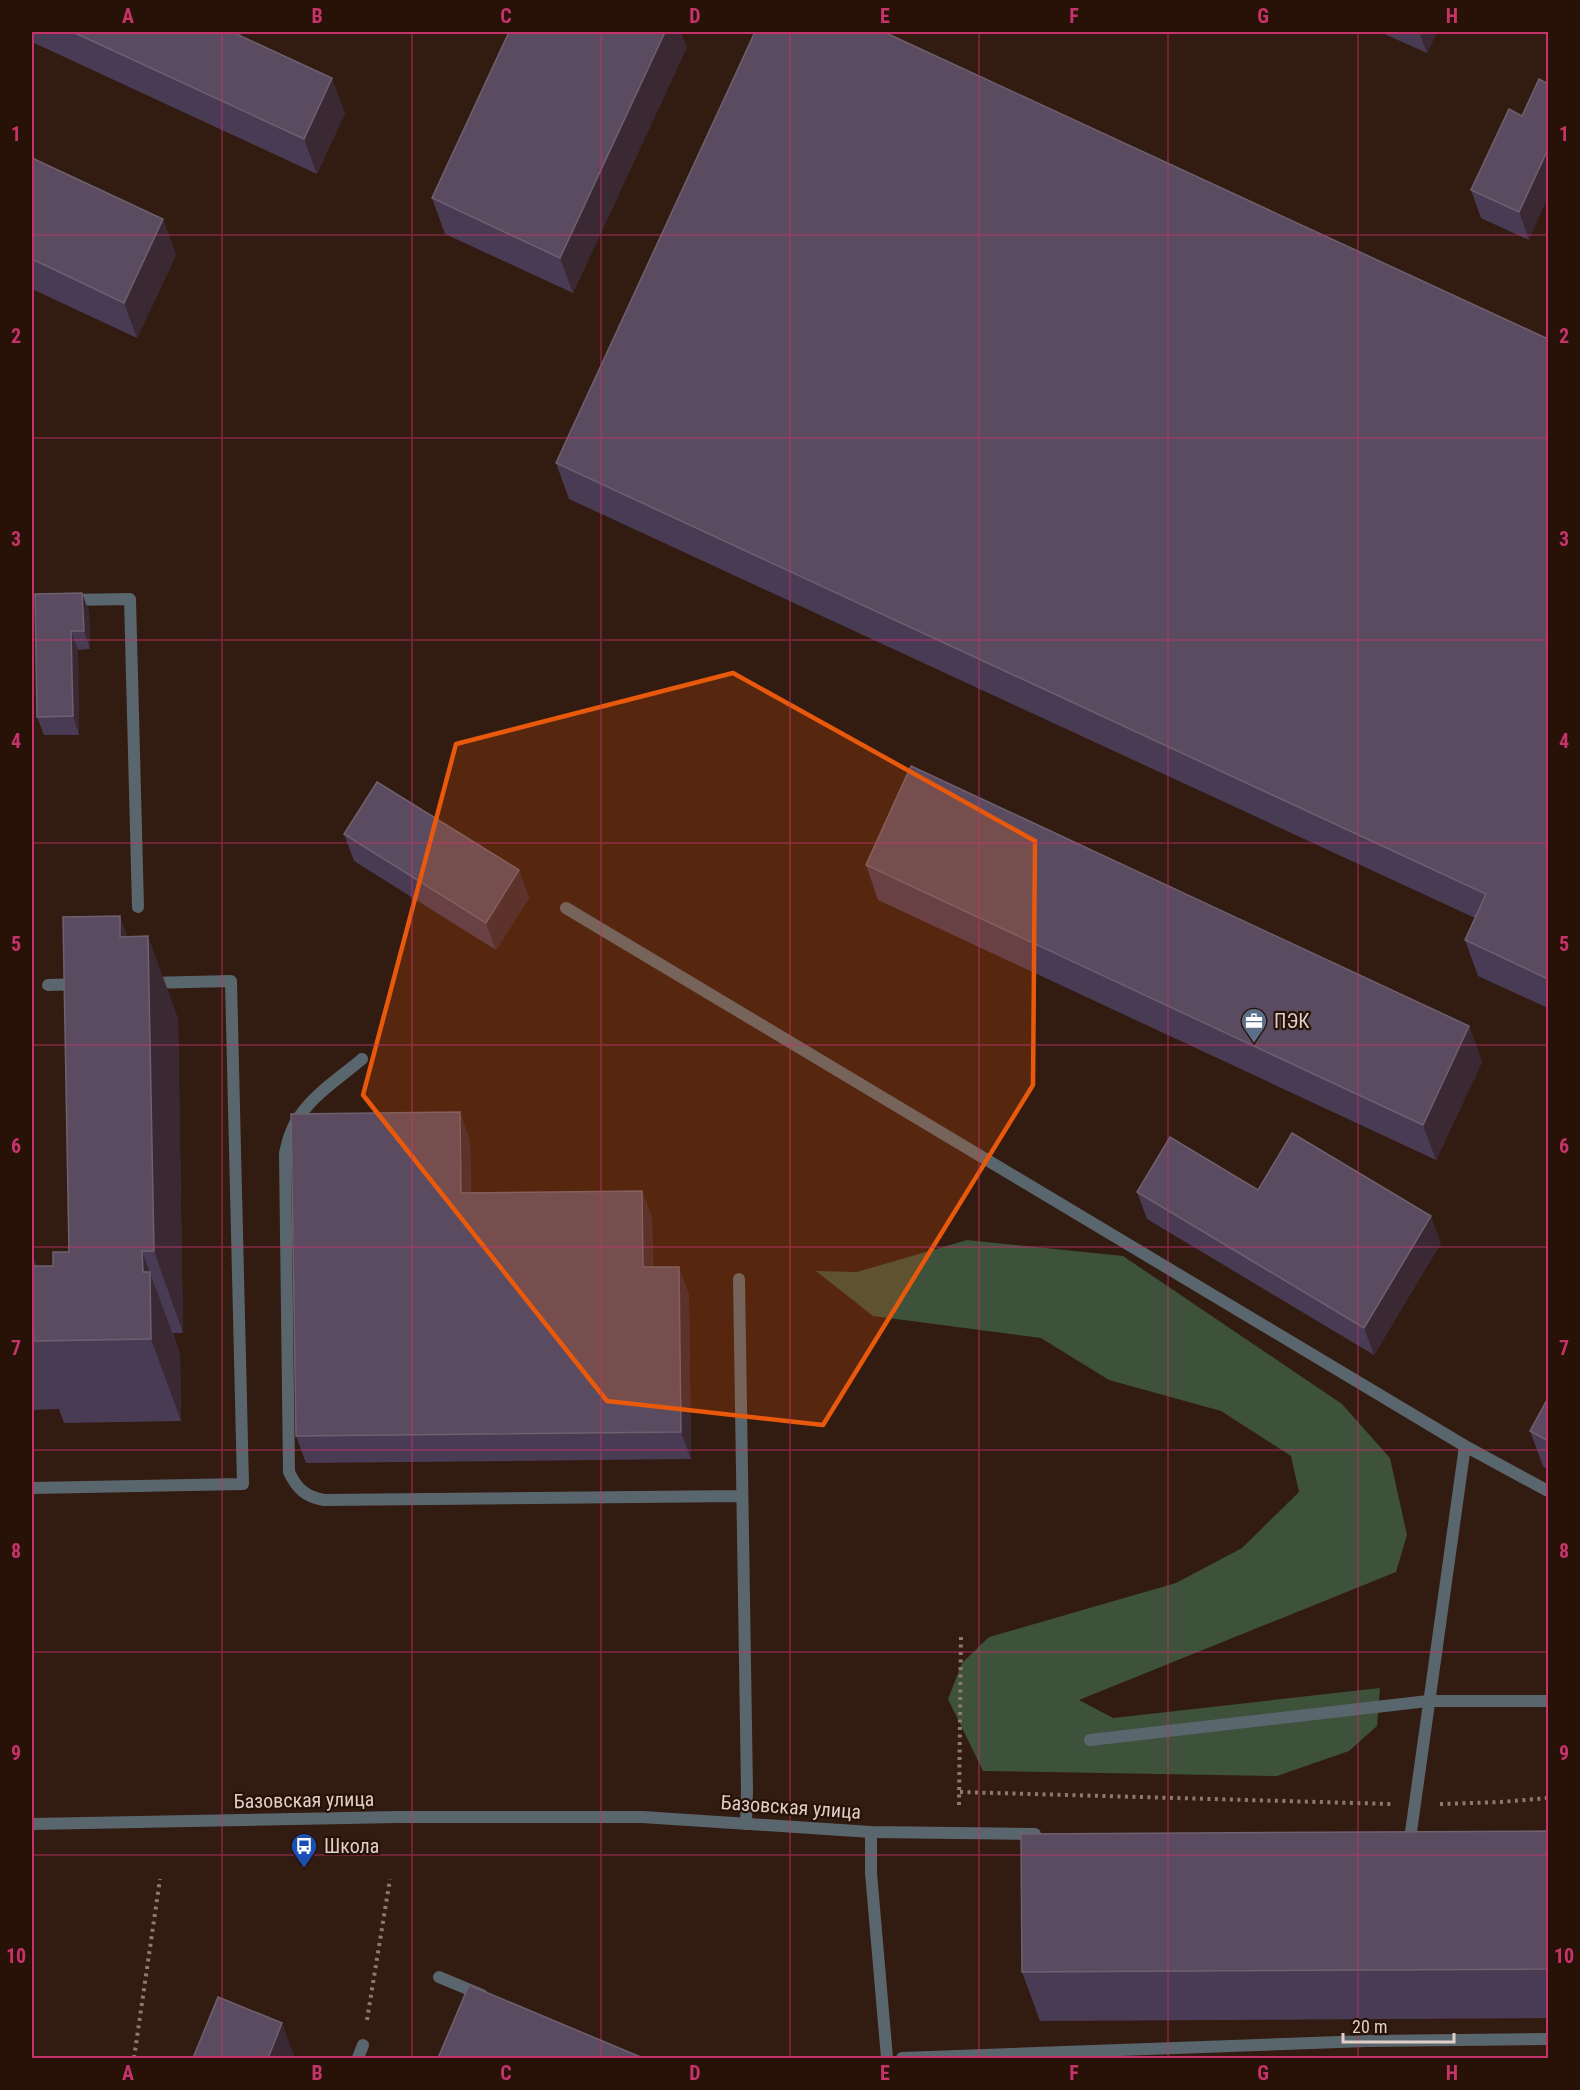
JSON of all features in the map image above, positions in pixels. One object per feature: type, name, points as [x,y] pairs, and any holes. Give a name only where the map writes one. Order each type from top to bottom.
[{"type":"street","points":[[53,601],[130,599],[138,907]]},
{"type":"street","points":[[566,908],[1465,1446],[1548,1491]]},
{"type":"street","points":[[32,1488],[243,1484],[231,981],[140,983]]},
{"type":"street","points":[[48,985],[94,984]]},
{"type":"street","points":[[362,1059],[298,1117],[285,1152],[289,1472],[294,1484],[312,1498],[324,1500],[741,1496]]},
{"type":"street","points":[[739,1279],[746,1824]]},
{"type":"street","points":[[1411,1839],[1428,1701],[1465,1446]]},
{"type":"street","points":[[1089,1740],[1428,1701],[1548,1701]]},
{"type":"street","name":"Базовская улица","points":[[32,1824],[411,1817],[642,1817],[871,1832],[1045,1834]]},
{"type":"street","points":[[871,1832],[871,1873],[886,2058]]},
{"type":"street","points":[[439,1977],[492,1999]]},
{"type":"street","points":[[902,2058],[1367,2041],[1548,2039]]},
{"type":"street","points":[[358,2058],[363,2045]]},
{"type":"path","points":[[959,1805],[961,1635]]},
{"type":"path","points":[[960,1792],[1415,1804],[1500,1802],[1548,1798]]},
{"type":"path","points":[[134,2058],[160,1879]]},
{"type":"path","points":[[363,2045],[390,1879]]},
{"type":"highlighted area","points":[[733,673],[1035,841],[1033,1085],[823,1425],[607,1401],[363,1095],[456,744]]},
{"type":"green space","points":[[967,1240],[1123,1256],[1342,1404],[1390,1458],[1407,1535],[1396,1572],[1079,1700],[1113,1718],[1380,1688],[1377,1726],[1349,1751],[1277,1776],[983,1771],[948,1699],[962,1663],[989,1637],[1176,1583],[1242,1548],[1299,1492],[1291,1456],[1221,1411],[1109,1380],[1041,1338],[873,1316],[816,1271],[857,1272]]},
{"type":"building","points":[[73,32],[232,32],[332,78],[304,139]]},
{"type":"building","points":[[509,32],[665,32],[560,258],[432,198]]},
{"type":"building","points":[[755,32],[884,32],[1548,339],[1548,979],[1465,940],[1486,894],[556,463]]},
{"type":"building","points":[[1539,79],[1548,84],[1548,149],[1519,212],[1471,190],[1509,109],[1522,116]]},
{"type":"building","points":[[32,158],[163,219],[124,303],[32,259]]},
{"type":"building","points":[[82,593],[84,631],[71,631],[73,716],[37,717],[35,594]]},
{"type":"building","points":[[911,766],[1469,1026],[1423,1125],[866,865]]},
{"type":"building","points":[[377,782],[519,870],[486,923],[344,834]]},
{"type":"building","points":[[120,916],[120,937],[148,936],[154,1251],[142,1251],[143,1272],[150,1272],[151,1339],[34,1341],[32,1255],[33,1266],[53,1266],[53,1252],[69,1252],[63,917]]},
{"type":"building","points":[[460,1112],[461,1193],[642,1191],[643,1267],[679,1267],[681,1432],[296,1436],[291,1114]]},
{"type":"building","points":[[1292,1133],[1431,1216],[1364,1328],[1137,1192],[1170,1137],[1258,1190]]},
{"type":"building","points":[[1548,1398],[1548,1441],[1530,1431]]},
{"type":"building","points":[[1548,1831],[1548,1969],[1022,1972],[1021,1834]]},
{"type":"building","points":[[469,1985],[643,2058],[438,2058]]},
{"type":"building","points":[[218,1997],[282,2023],[268,2058],[193,2058]]},
{"type":"place","name":"ПЭК","points":[[1254,1044]]},
{"type":"place","name":"Школа","points":[[304,1869]]}]
